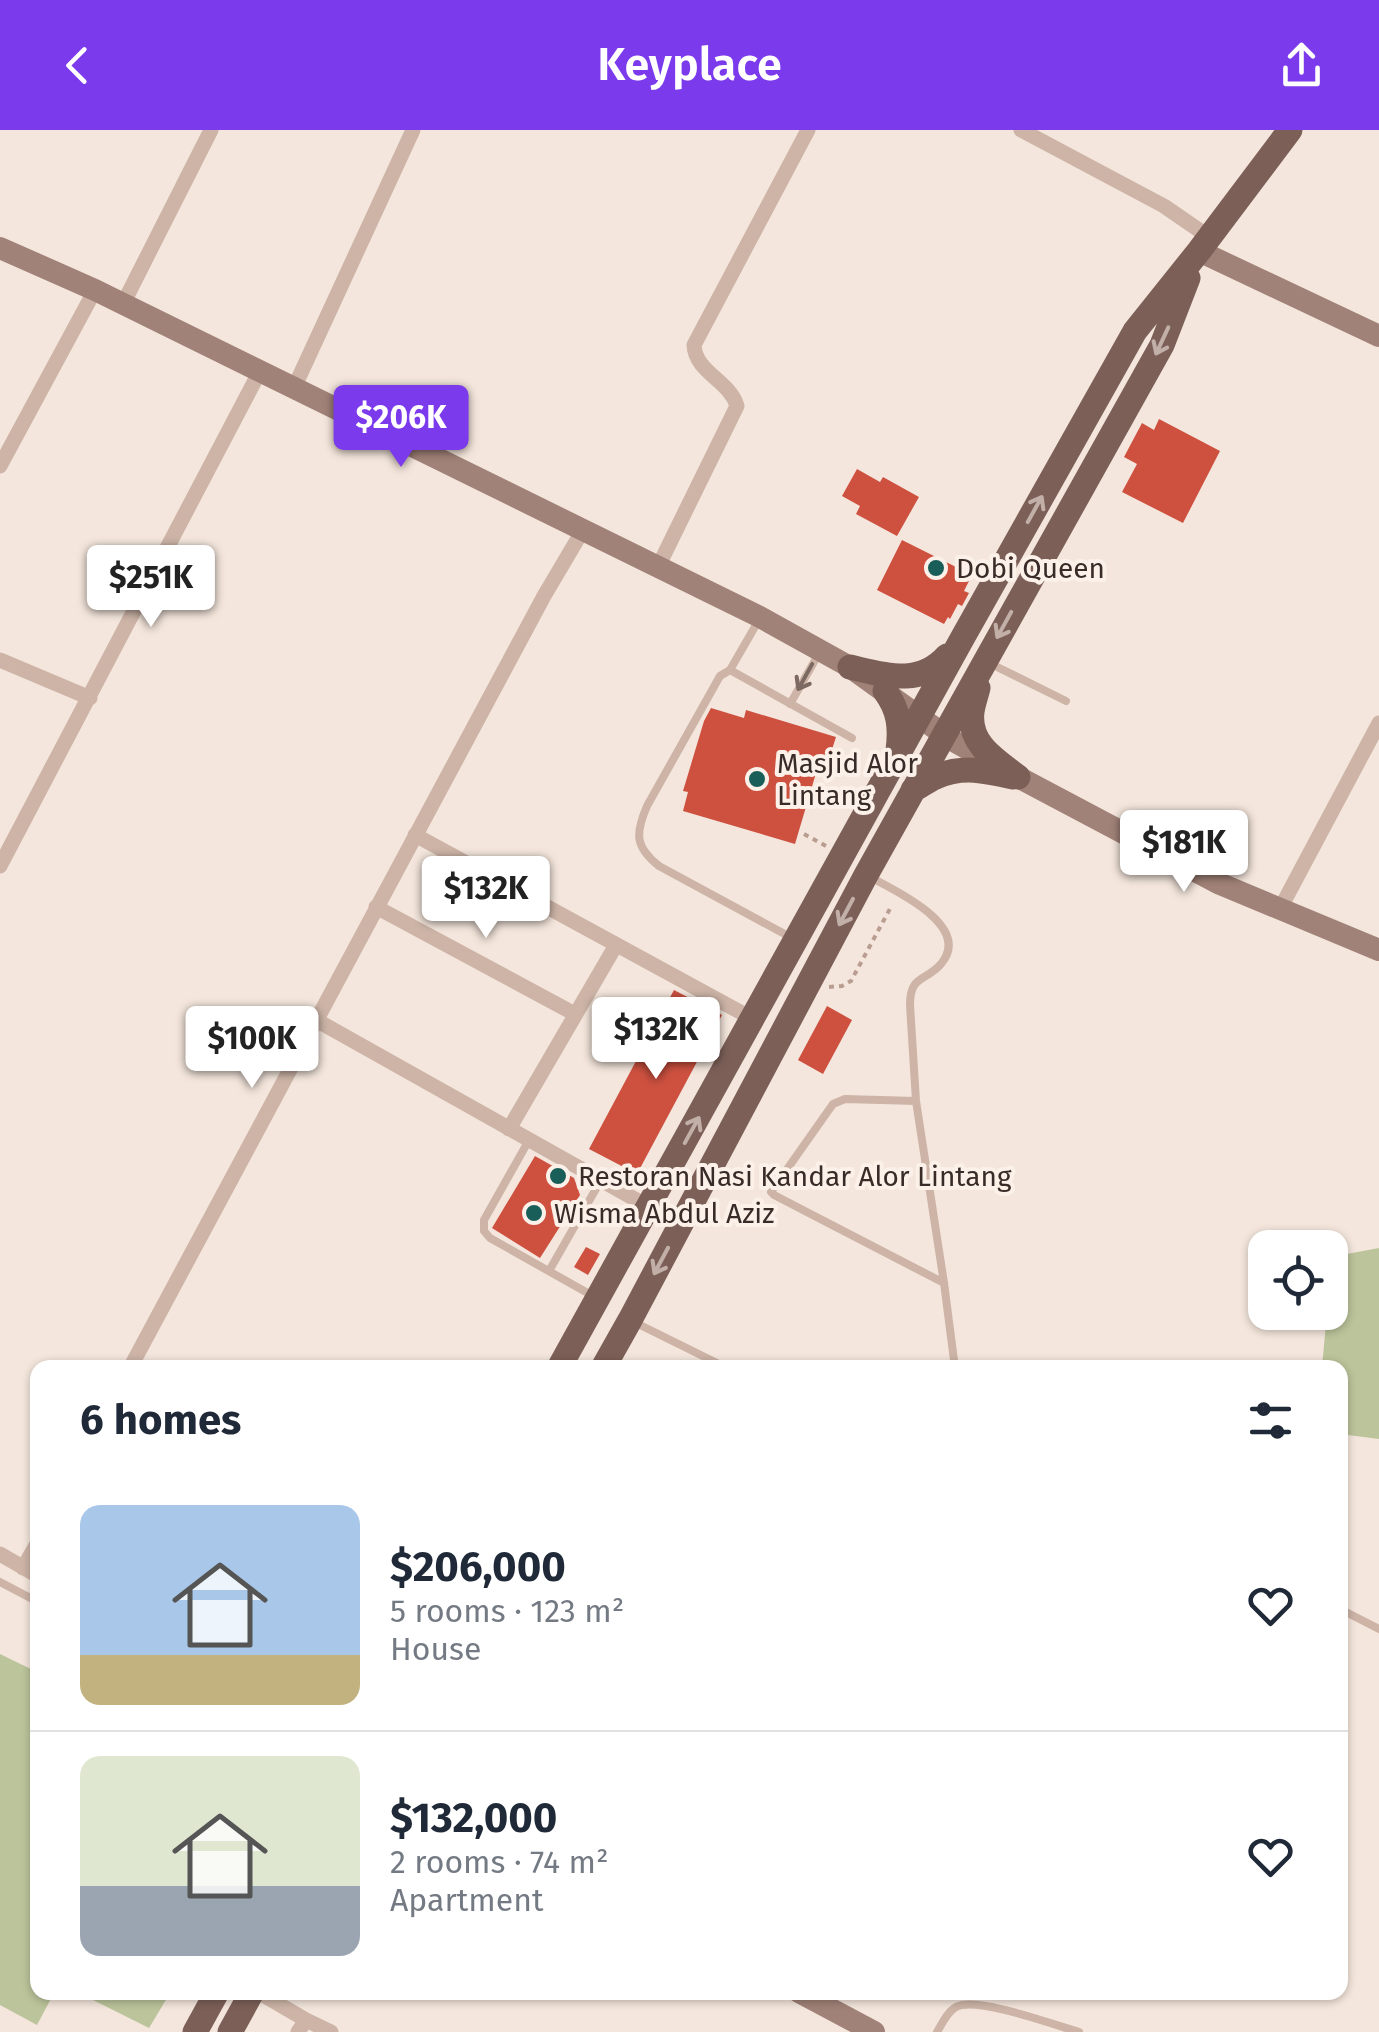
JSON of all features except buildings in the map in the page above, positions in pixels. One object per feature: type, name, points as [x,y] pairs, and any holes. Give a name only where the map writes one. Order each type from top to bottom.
[{"type":"main road","points":[[563,1360],[1136,330],[1290,130]]},
{"type":"main road","points":[[608,1360],[912,790],[1162,345],[1204,244]]},
{"type":"main road","points":[[850,668],[898,678],[920,675],[940,663],[962,637]]},
{"type":"main road","points":[[983,663],[972,728],[982,748],[1018,778]]},
{"type":"main road","points":[[885,691],[899,720],[898,756]]},
{"type":"main road","points":[[912,790],[954,770],[1018,778]]},
{"type":"main road","points":[[195,2032],[213,2000]]},
{"type":"main road","points":[[230,2032],[250,2000]]},
{"type":"street","points":[[123,304],[212,130]]},
{"type":"street","points":[[294,388],[412,130]]},
{"type":"street","points":[[658,567],[737,406],[733,394],[698,361],[694,345],[808,130]]},
{"type":"street","points":[[1021,130],[1164,206],[1204,244],[1379,336]]},
{"type":"street","points":[[0,248],[96,290],[760,618],[850,668],[944,734],[1018,778],[1218,883],[1379,950]]},
{"type":"street","points":[[0,466],[96,290]]},
{"type":"street","points":[[0,866],[260,371]]},
{"type":"street","points":[[134,1360],[583,530]]},
{"type":"street","points":[[0,660],[90,698]]},
{"type":"street","points":[[1280,909],[1379,723]]},
{"type":"street","points":[[415,835],[753,1018]]},
{"type":"street","points":[[376,908],[575,1014]]},
{"type":"street","points":[[509,1129],[616,944]]},
{"type":"street","points":[[316,1020],[649,1207]]},
{"type":"street","points":[[0,1554],[30,1572]]},
{"type":"street","points":[[266,2000],[302,2026],[331,2032]]},
{"type":"street","points":[[814,2000],[874,2032]]},
{"type":"lane","points":[[760,618],[730,670],[720,676],[646,806],[639,825],[639,840],[646,856],[659,866],[796,940]]},
{"type":"lane","points":[[790,704],[820,651]]},
{"type":"lane","points":[[983,663],[1066,701]]},
{"type":"lane","points":[[730,670],[852,738]]},
{"type":"lane","points":[[866,875],[899,892],[934,918],[948,934],[944,961],[920,978],[910,993],[916,1101],[953,1360]]},
{"type":"lane","points":[[916,1101],[845,1100],[833,1104],[772,1192],[944,1282]]},
{"type":"lane","points":[[529,1140],[484,1220],[484,1231],[598,1298]]},
{"type":"lane","points":[[549,1272],[600,1180]]},
{"type":"lane","points":[[630,1320],[711,1360]]},
{"type":"lane","points":[[0,1582],[30,1598]]},
{"type":"lane","points":[[1348,1613],[1379,1629]]},
{"type":"lane","points":[[937,2032],[950,2012],[970,2004],[1079,2032]]},
{"type":"path","points":[[812,978],[830,988],[852,980],[899,892]]},
{"type":"green space","points":[[1379,1248],[1379,1439],[1348,1435],[1348,1360],[1323,1360],[1325,1330],[1348,1330],[1348,1254]]},
{"type":"green space","points":[[0,1654],[30,1669],[30,2000],[50,2000],[37,2025],[0,2005]]},
{"type":"green space","points":[[93,2000],[166,2000],[149,2028]]},
{"type":"place","name":"Dobi Queen","points":[[936,568]]},
{"type":"place","name":"Masjid Alor Lintang","points":[[757,779]]},
{"type":"place","name":"Restoran Nasi Kandar Alor Lintang","points":[[558,1176]]},
{"type":"place","name":"Wisma Abdul Aziz","points":[[534,1213]]}]
